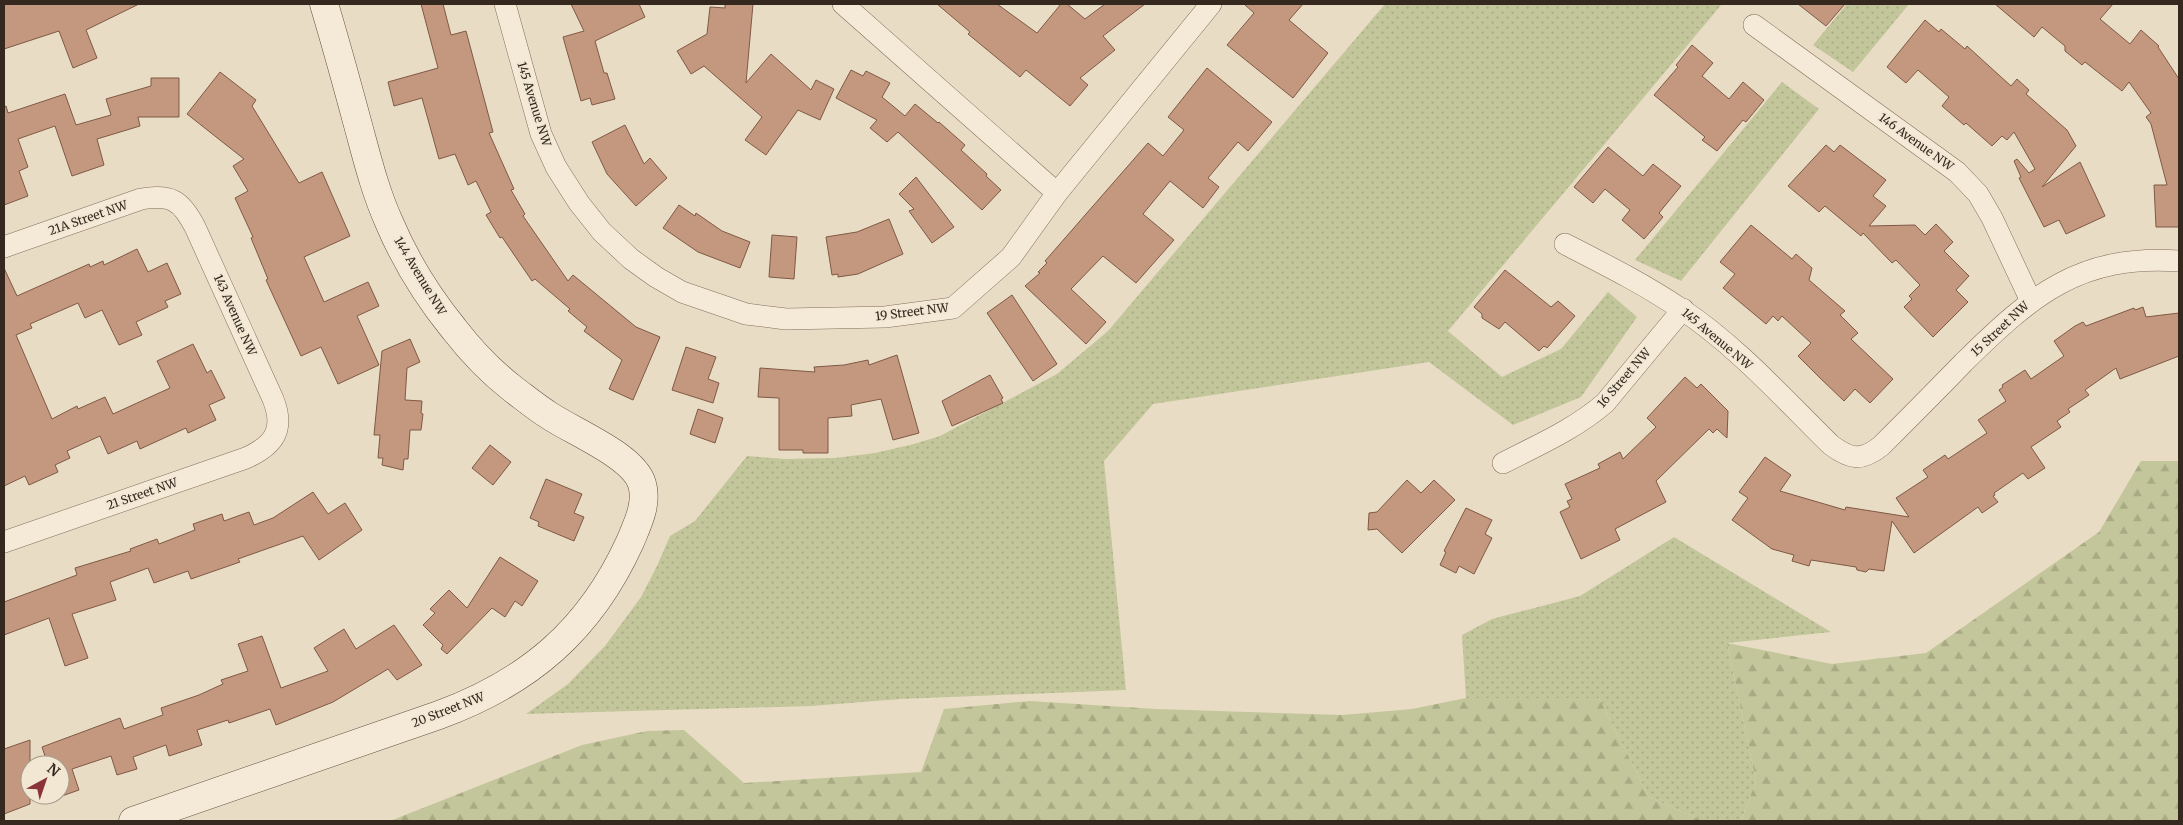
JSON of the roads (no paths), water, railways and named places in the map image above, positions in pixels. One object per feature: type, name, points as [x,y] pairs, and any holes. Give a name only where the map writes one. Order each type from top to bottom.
[{"type":"street","name":"144 Avenue NW","points":[[324,4],[375,187],[406,257],[432,299],[454,330],[511,387],[549,415],[609,451],[632,468]]},
{"type":"street","name":"145 Avenue NW","points":[[505,4],[541,134],[556,167],[579,204],[602,232],[631,259],[656,277],[682,292],[746,314]]},
{"type":"street","points":[[843,4],[1057,193]]},
{"type":"street","name":"19 Street NW","points":[[746,314],[786,319],[885,317],[953,308],[1011,257],[1057,193],[1211,4]]},
{"type":"street","name":"146 Avenue NW","points":[[1754,25],[1957,172],[1978,194],[1992,218],[2031,301]]},
{"type":"street","name":"21A Street NW","points":[[4,248],[141,199],[163,196],[174,200]]},
{"type":"street","name":"143 Avenue NW","points":[[174,200],[190,216],[196,226],[278,410],[278,425],[275,438]]},
{"type":"street","name":"145 Avenue NW","points":[[1565,244],[1644,285],[1682,309],[1744,361],[1830,445],[1852,457]]},
{"type":"street","name":"15 Street NW","points":[[1852,457],[1863,457],[1881,446],[2002,325],[2031,301],[2065,281],[2088,271],[2113,264],[2141,260],[2179,262]]},
{"type":"street","name":"16 Street NW","points":[[1503,463],[1577,424],[1605,403],[1682,309]]},
{"type":"street","name":"21 Street NW","points":[[4,542],[246,458],[257,453],[275,438]]},
{"type":"street","name":"20 Street NW","points":[[134,821],[468,704],[496,691],[522,675],[569,635],[603,594],[617,571],[642,512],[642,483],[632,468]]}]
